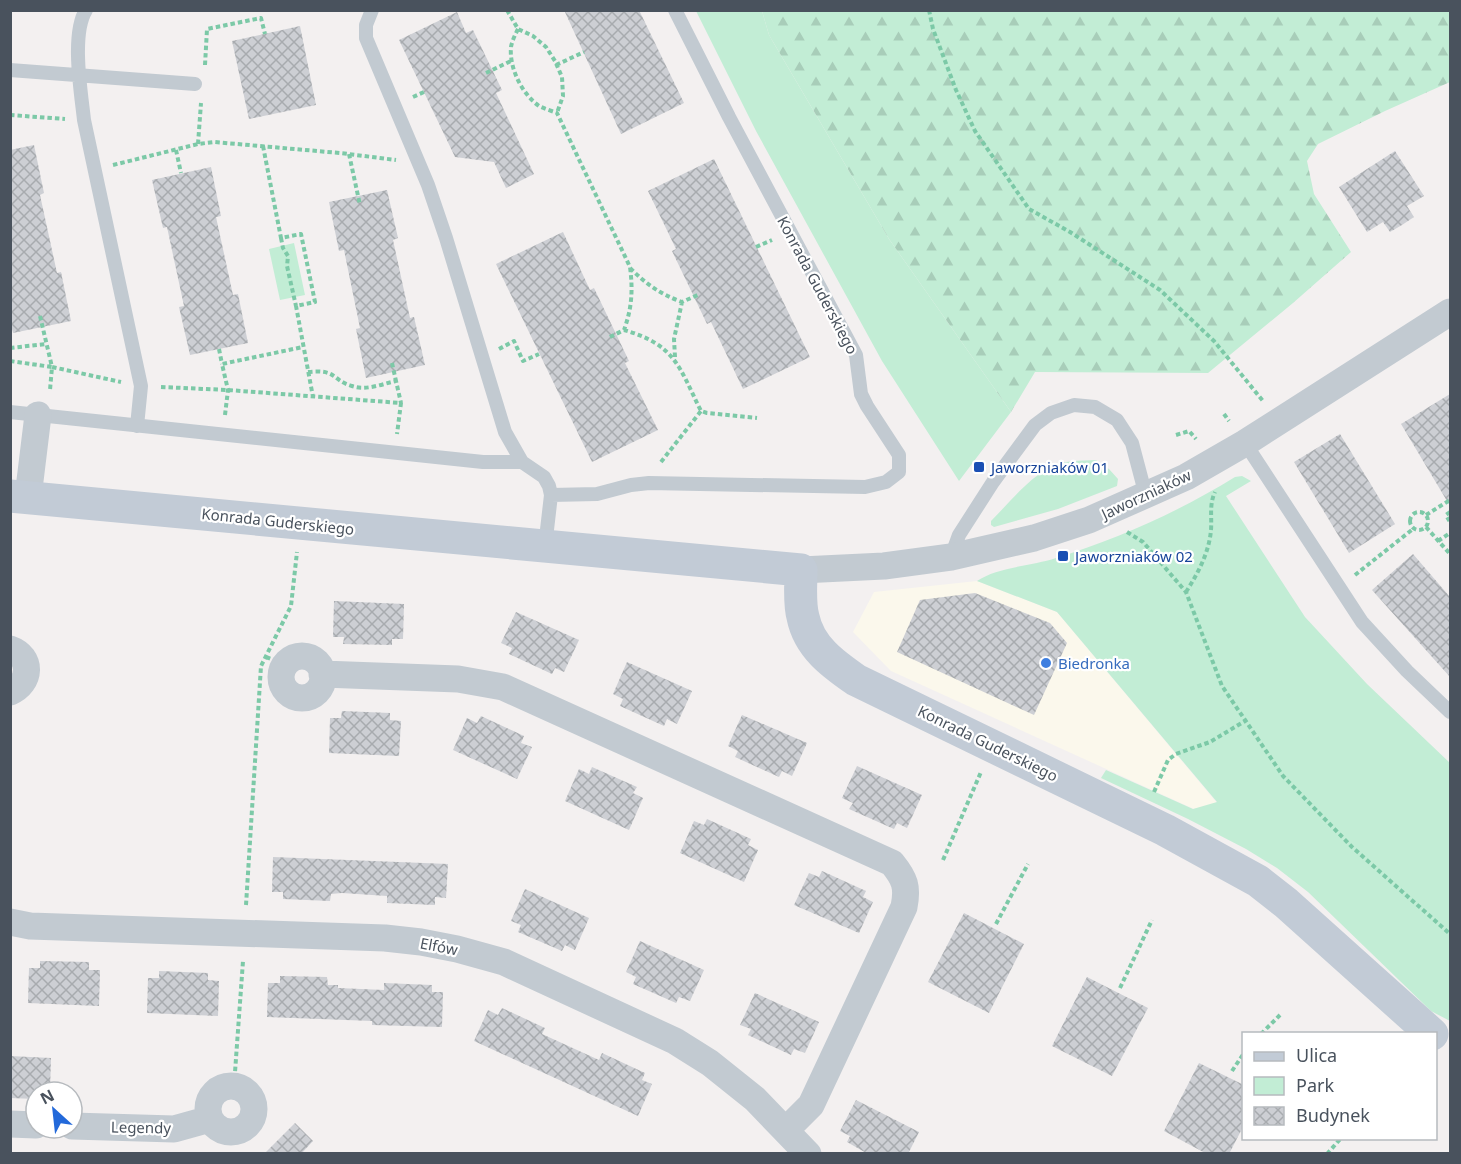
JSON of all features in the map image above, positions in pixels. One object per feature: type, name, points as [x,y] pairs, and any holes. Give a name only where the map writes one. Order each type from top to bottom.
[{"type":"street","name":"Jaworzniaków","points":[[801,570],[885,566],[951,556],[1034,538],[1089,520],[1186,477],[1280,422],[1450,314]]},
{"type":"street","points":[[19,496],[44,405]]},
{"type":"street","name":"Konrada Guderskiego","points":[[19,496],[801,570],[803,617],[809,635],[822,654],[836,666],[856,680],[1165,830],[1258,881],[1310,923],[1431,1032]]},
{"type":"street","points":[[10,649],[22,656],[28,670],[23,684],[10,692]]},
{"type":"street","points":[[275,661],[282,671],[282,684],[286,690],[297,697],[316,692],[322,681],[322,674],[458,679],[503,687],[892,863],[903,875],[907,892],[904,907],[811,1105],[786,1130]]},
{"type":"street","name":"Elfów","points":[[10,922],[54,927],[386,938],[458,949],[504,963],[675,1041],[710,1063],[755,1099],[808,1154]]},
{"type":"street","name":"Konrada Guderskiego","points":[[1437,1038],[1450,1050]]},
{"type":"street","points":[[234,1086],[242,1088],[252,1098],[254,1113],[241,1130],[227,1132],[219,1129],[210,1119],[208,1112],[210,1098],[220,1088],[234,1086]]},
{"type":"street","name":"Legendy","points":[[84,1126],[174,1129],[210,1119]]},
{"type":"lane","points":[[86,10],[80,24],[79,75],[84,120],[141,386],[137,426]]},
{"type":"lane","points":[[372,10],[366,25],[366,38],[420,165],[446,238],[505,432],[522,462],[544,477],[549,486],[551,495],[545,547]]},
{"type":"lane","name":"Konrada Guderskiego","points":[[551,495],[597,494],[649,483],[866,486],[886,482],[899,472],[899,455],[861,394],[856,355],[734,127],[675,10]]},
{"type":"lane","points":[[10,70],[79,75],[199,78]]},
{"type":"lane","points":[[10,412],[44,405],[137,426],[483,462],[522,462]]},
{"type":"lane","points":[[951,556],[959,535],[993,482],[1035,425],[1051,413],[1074,405],[1095,407],[1117,420],[1131,443],[1146,495]]},
{"type":"lane","points":[[1245,443],[1362,621],[1407,671],[1450,712]]},
{"type":"path","points":[[507,10],[518,29],[533,36],[546,47],[562,77],[563,96],[557,113]]},
{"type":"path","points":[[929,10],[933,29],[956,90],[975,131],[1029,209],[1070,232],[1160,290],[1214,340],[1280,422]]},
{"type":"path","points":[[199,78],[207,29],[261,18],[265,34]]},
{"type":"path","points":[[518,29],[511,45],[512,61],[527,94],[540,106],[557,113],[630,267],[644,283],[662,295],[682,302],[700,294]]},
{"type":"path","points":[[556,65],[584,52]]},
{"type":"path","points":[[486,73],[512,61]]},
{"type":"path","points":[[198,144],[201,110]]},
{"type":"path","points":[[10,115],[84,120]]},
{"type":"path","points":[[95,169],[214,142],[349,154],[420,165]]},
{"type":"path","points":[[263,146],[283,248],[288,256],[287,266],[313,397]]},
{"type":"path","points":[[176,150],[181,173]]},
{"type":"path","points":[[349,154],[360,205]]},
{"type":"path","points":[[281,238],[302,234],[315,302],[296,306]]},
{"type":"path","points":[[756,247],[778,237]]},
{"type":"path","points":[[610,337],[624,330],[631,310],[633,289],[630,267]]},
{"type":"path","points":[[675,358],[676,330],[682,302]]},
{"type":"path","points":[[40,316],[52,367],[44,405]]},
{"type":"path","points":[[624,330],[652,340],[675,358],[701,411],[757,418]]},
{"type":"path","points":[[498,350],[514,342],[523,361],[539,354]]},
{"type":"path","points":[[10,348],[46,344]]},
{"type":"path","points":[[222,364],[303,346]]},
{"type":"path","points":[[219,349],[228,390],[226,411]]},
{"type":"path","points":[[10,361],[52,367],[141,386],[401,403]]},
{"type":"path","points":[[392,363],[401,403],[399,421]]},
{"type":"path","points":[[308,372],[328,372],[351,386],[359,387],[396,381]]},
{"type":"path","points":[[661,463],[701,411]]},
{"type":"path","points":[[1176,435],[1190,431],[1202,447]]},
{"type":"path","points":[[1186,592],[1203,565],[1211,531],[1211,502],[1218,483]]},
{"type":"path","points":[[1426,515],[1428,522],[1426,528],[1420,531],[1413,529],[1410,523],[1411,516],[1416,512],[1426,515],[1450,500]]},
{"type":"path","points":[[1450,512],[1446,515],[1450,522]]},
{"type":"path","points":[[1426,528],[1450,554]]},
{"type":"path","points":[[1121,529],[1143,542],[1186,592],[1222,686],[1283,776],[1352,847],[1450,934]]},
{"type":"path","points":[[1338,587],[1413,529]]},
{"type":"path","points":[[1438,541],[1450,533]]},
{"type":"path","points":[[246,892],[261,666],[275,661],[291,606],[298,549]]},
{"type":"path","points":[[1151,797],[1168,760],[1176,754],[1210,742],[1245,721]]},
{"type":"path","points":[[943,860],[985,763]]},
{"type":"path","points":[[996,924],[1028,864]]},
{"type":"path","points":[[1120,988],[1152,920]]},
{"type":"path","points":[[234,1086],[242,975]]},
{"type":"path","points":[[1263,1032],[1280,1015]]},
{"type":"path","points":[[1232,1071],[1242,1056]]},
{"type":"path","points":[[1327,1154],[1339,1140]]},
{"type":"shaded area","points":[[977,581],[1057,612],[1217,803],[1194,809],[891,671],[853,632],[874,592]]},
{"type":"green space","points":[[696,11],[762,11],[769,35],[889,239],[1011,412],[959,481],[882,361],[756,131]]},
{"type":"green space","points":[[762,11],[1450,11],[1450,82],[1318,144],[1307,161],[1314,194],[1351,252],[1208,373],[1035,372],[1011,412],[889,239],[769,35]]},
{"type":"green space","points":[[294,243],[305,295],[280,300],[269,249]]},
{"type":"green space","points":[[1096,460],[1118,479],[1117,486],[1058,509],[994,527],[991,525],[991,521],[1019,492],[1050,467],[1067,462]]},
{"type":"green space","points":[[1242,476],[1251,481],[1226,496],[1305,617],[1367,684],[1450,763],[1450,1021],[1431,1011],[1308,892],[1277,868],[1188,819],[1101,778],[1106,770],[1193,809],[1217,802],[1057,612],[977,581],[994,573],[1047,561],[1102,542],[1171,513],[1235,477]]},
{"type":"building","points":[[564,10],[639,10],[684,103],[621,134]]},
{"type":"building","points":[[457,12],[466,33],[473,30],[502,90],[496,93],[534,174],[506,188],[494,162],[455,157],[399,40]]},
{"type":"building","points":[[300,26],[316,105],[249,119],[232,41]]},
{"type":"building","points":[[34,145],[44,193],[40,195],[57,273],[61,272],[71,321],[13,333],[10,321],[10,150]]},
{"type":"building","points":[[1395,151],[1424,196],[1407,206],[1414,217],[1402,225],[1390,232],[1383,222],[1367,232],[1339,187]]},
{"type":"building","points":[[714,159],[810,357],[743,389],[711,322],[707,324],[672,251],[676,249],[648,191]]},
{"type":"building","points":[[211,167],[221,216],[216,217],[233,295],[238,294],[248,343],[190,355],[179,307],[184,306],[167,227],[163,228],[152,180]]},
{"type":"building","points":[[387,190],[398,238],[393,240],[410,318],[414,317],[425,365],[366,378],[356,329],[360,328],[344,250],[339,251],[329,202]]},
{"type":"building","points":[[563,232],[590,290],[594,288],[629,361],[625,363],[658,430],[592,462],[496,264]]},
{"type":"building","points":[[1450,394],[1450,506],[1401,424]]},
{"type":"building","points":[[1340,434],[1395,524],[1349,553],[1294,462]]},
{"type":"building","points":[[1413,554],[1450,597],[1450,677],[1372,590]]},
{"type":"building","points":[[975,593],[1050,623],[1067,643],[1034,715],[897,652],[920,600]]},
{"type":"building","points":[[334,601],[404,604],[403,639],[392,639],[392,645],[343,644],[344,637],[333,637]]},
{"type":"building","points":[[516,612],[579,640],[564,672],[555,668],[552,674],[509,654],[512,648],[501,643]]},
{"type":"building","points":[[627,662],[692,691],[677,724],[667,719],[664,726],[620,706],[623,699],[613,694]]},
{"type":"building","points":[[342,711],[390,713],[390,720],[401,721],[399,756],[329,753],[330,718],[341,718]]},
{"type":"building","points":[[742,715],[807,743],[792,776],[782,771],[779,777],[735,757],[738,751],[728,746]]},
{"type":"building","points":[[481,716],[524,736],[521,743],[532,747],[517,779],[453,750],[467,718],[477,723]]},
{"type":"building","points":[[857,766],[922,795],[907,828],[897,823],[894,829],[849,809],[853,803],[842,798]]},
{"type":"building","points":[[592,767],[637,787],[633,793],[643,798],[629,830],[565,801],[579,769],[589,774]]},
{"type":"building","points":[[707,819],[751,839],[748,845],[758,850],[744,882],[680,853],[694,821],[704,825]]},
{"type":"building","points":[[273,857],[448,864],[446,898],[435,897],[435,905],[387,903],[387,896],[342,893],[331,894],[330,901],[283,899],[283,892],[272,892]]},
{"type":"building","points":[[822,871],[866,891],[863,897],[873,902],[859,933],[794,905],[809,873],[819,877]]},
{"type":"building","points":[[525,889],[589,918],[575,950],[565,945],[562,951],[518,932],[521,925],[511,921]]},
{"type":"building","points":[[964,913],[1024,944],[989,1013],[928,982]]},
{"type":"building","points":[[640,941],[704,970],[690,1001],[679,997],[676,1003],[633,984],[636,977],[626,972]]},
{"type":"building","points":[[40,961],[89,962],[89,970],[100,970],[99,1006],[28,1003],[29,968],[40,968]]},
{"type":"building","points":[[159,971],[208,973],[208,980],[219,981],[218,1016],[147,1013],[148,978],[159,978]]},
{"type":"building","points":[[280,976],[327,977],[328,985],[338,985],[338,988],[384,990],[384,983],[432,985],[432,992],[443,992],[442,1027],[372,1025],[372,1021],[267,1017],[268,983],[280,983]]},
{"type":"building","points":[[1087,977],[1148,1008],[1112,1076],[1052,1046]]},
{"type":"building","points":[[755,993],[819,1022],[805,1053],[794,1049],[791,1055],[748,1035],[751,1029],[740,1025]]},
{"type":"building","points":[[502,1008],[545,1028],[542,1034],[599,1060],[602,1053],[645,1073],[642,1080],[652,1084],[638,1116],[474,1041],[488,1010],[498,1015]]},
{"type":"building","points":[[10,1056],[51,1058],[50,1080],[24,1080],[24,1099],[10,1098]]},
{"type":"building","points":[[1199,1063],[1242,1084],[1242,1129],[1229,1154],[1207,1154],[1164,1131]]},
{"type":"building","points":[[856,1100],[919,1132],[908,1154],[868,1154],[847,1142],[850,1136],[840,1131]]},
{"type":"building","points":[[295,1123],[313,1141],[301,1154],[264,1154]]},
{"type":"place","name":"Jaworzniaków 01","points":[[979,467]]},
{"type":"place","name":"Jaworzniaków 02","points":[[1063,556]]},
{"type":"place","name":"Biedronka","points":[[1046,663]]}]
